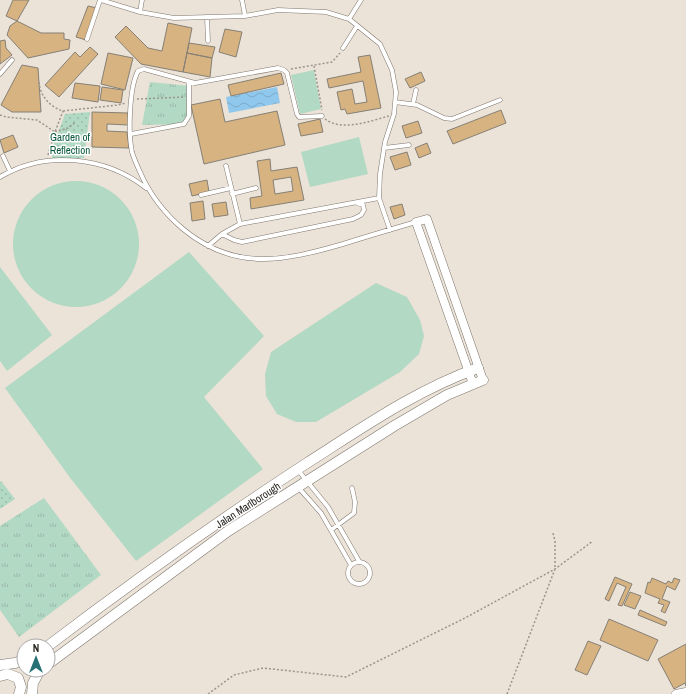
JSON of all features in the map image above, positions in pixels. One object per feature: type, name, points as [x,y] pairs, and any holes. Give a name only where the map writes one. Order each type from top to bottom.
[{"type":"street","name":"Jalan Marlborough","points":[[56,658],[228,531],[394,426],[447,395],[483,380],[427,219],[416,222]]},
{"type":"street","points":[[416,222],[472,384]]},
{"type":"street","name":"Jalan Marlborough","points":[[56,640],[220,520],[385,413],[442,382],[478,368]]},
{"type":"street","points":[[0,665],[16,663]]},
{"type":"street","points":[[0,676],[12,674],[16,671]]},
{"type":"street","points":[[12,674],[18,678],[20,689]]},
{"type":"street","points":[[20,689],[32,678]]},
{"type":"street","points":[[32,694],[32,683],[35,678]]},
{"type":"street","points":[[676,694],[686,692]]},
{"type":"lane","points":[[87,39],[101,0],[140,12],[174,18],[245,16],[278,10],[326,12],[349,19],[380,44],[392,70],[396,92],[394,114],[384,148],[380,198],[390,230]]},
{"type":"lane","points":[[140,12],[142,0]]},
{"type":"lane","points":[[242,0],[245,16]]},
{"type":"lane","points":[[349,19],[362,0]]},
{"type":"lane","points":[[207,17],[208,41]]},
{"type":"lane","points":[[344,48],[357,26]]},
{"type":"lane","points":[[0,74],[12,60]]},
{"type":"lane","points":[[147,189],[132,151],[132,99],[135,76],[138,71],[144,69],[195,83],[278,68],[287,73],[299,117],[322,116]]},
{"type":"lane","points":[[131,134],[184,124],[189,116],[189,82]]},
{"type":"lane","points":[[413,104],[416,90]]},
{"type":"lane","points":[[395,102],[413,104],[444,118],[452,119],[500,100]]},
{"type":"lane","points":[[384,148],[409,145]]},
{"type":"lane","points":[[3,156],[10,171]]},
{"type":"lane","points":[[0,177],[10,171],[35,163],[48,161],[77,160],[102,164],[130,176],[147,189],[168,216],[195,239],[229,255],[269,259],[302,256],[416,222]]},
{"type":"lane","points":[[226,166],[240,224]]},
{"type":"lane","points":[[201,195],[231,188]]},
{"type":"lane","points":[[232,194],[256,188]]},
{"type":"lane","points":[[208,246],[222,234],[240,224],[380,198]]},
{"type":"lane","points":[[222,234],[242,242],[353,219],[361,215],[364,210],[363,205],[357,203]]},
{"type":"lane","points":[[298,470],[302,484],[323,516],[351,565]]},
{"type":"lane","points":[[302,484],[330,512],[359,561],[367,564],[370,570],[370,577],[366,582],[358,584],[351,580],[348,573],[351,565],[359,561]]},
{"type":"lane","points":[[331,530],[351,517],[355,510],[352,488]]},
{"type":"lane","points":[[323,516],[330,512]]},
{"type":"lane","points":[[345,555],[353,551]]},
{"type":"path","points":[[284,70],[332,62],[344,48]]},
{"type":"path","points":[[314,66],[322,116],[330,123],[343,125],[363,123],[394,114]]},
{"type":"path","points":[[39,82],[40,88],[46,99],[57,110],[63,111],[118,105],[132,99],[189,97]]},
{"type":"path","points":[[48,161],[49,149],[63,111]]},
{"type":"path","points":[[0,115],[37,120],[55,132]]},
{"type":"path","points":[[55,132],[68,128],[76,122]]},
{"type":"path","points":[[507,694],[556,569],[555,541],[553,533]]},
{"type":"path","points":[[208,694],[234,675],[262,668],[346,677],[465,618],[556,569],[593,541]]},
{"type":"green space","points":[[314,70],[321,109],[300,114],[291,75]]},
{"type":"green space","points":[[150,82],[189,86],[187,124],[142,125]]},
{"type":"green space","name":"Garden of Reflection","points":[[90,112],[84,158],[52,159],[52,149],[65,114]]},
{"type":"green space","points":[[359,137],[368,174],[310,187],[301,152]]},
{"type":"green space","points":[[82,181],[106,188],[121,199],[132,214],[138,232],[138,256],[132,274],[121,289],[106,300],[88,306],[70,307],[46,300],[31,289],[20,274],[14,256],[13,238],[20,214],[31,199],[46,188],[64,182]]},
{"type":"green space","points":[[189,252],[264,336],[204,397],[263,469],[136,561],[71,479],[5,388]]},
{"type":"green space","points":[[0,267],[52,335],[7,371],[0,361]]},
{"type":"green space","points":[[376,283],[407,297],[420,320],[424,336],[419,354],[400,372],[316,422],[296,422],[277,414],[266,396],[265,374],[271,352]]},
{"type":"green space","points":[[1,481],[15,499],[0,509],[0,482]]},
{"type":"green space","points":[[44,498],[101,575],[19,637],[0,610],[0,526]]},
{"type":"water","points":[[277,87],[280,103],[229,113],[226,97]]},
{"type":"building","points":[[13,0],[29,0],[17,21],[6,16]]},
{"type":"building","points":[[88,6],[97,8],[86,40],[76,37]]},
{"type":"building","points":[[17,21],[41,33],[64,33],[64,39],[70,40],[69,49],[28,58],[7,35],[10,26]]},
{"type":"building","points":[[168,23],[192,28],[183,72],[141,64],[115,37],[126,26],[148,48],[162,51]]},
{"type":"building","points":[[225,29],[242,32],[236,57],[219,52]]},
{"type":"building","points":[[5,40],[6,48],[12,55],[0,64],[0,41]]},
{"type":"building","points":[[189,43],[215,47],[212,58],[187,53]]},
{"type":"building","points":[[90,47],[98,54],[59,97],[45,85],[75,52],[80,57]]},
{"type":"building","points":[[108,53],[133,58],[125,90],[101,84]]},
{"type":"building","points":[[187,53],[212,58],[210,77],[183,72]]},
{"type":"building","points":[[370,55],[381,108],[347,114],[345,109],[341,110],[337,92],[352,89],[355,104],[367,102],[363,81],[329,88],[327,79],[361,72],[358,57]]},
{"type":"building","points":[[22,65],[38,68],[41,112],[12,112],[1,105]]},
{"type":"building","points":[[421,72],[425,81],[410,88],[405,79]]},
{"type":"building","points":[[281,73],[284,84],[231,96],[228,85]]},
{"type":"building","points":[[75,83],[100,86],[98,102],[72,98]]},
{"type":"building","points":[[102,87],[123,90],[121,103],[100,100]]},
{"type":"building","points":[[220,99],[225,122],[277,111],[285,145],[204,164],[191,105]]},
{"type":"building","points":[[501,110],[506,123],[453,144],[447,131]]},
{"type":"building","points":[[92,112],[128,113],[128,125],[107,124],[107,131],[127,132],[129,148],[92,147]]},
{"type":"building","points":[[320,119],[323,132],[301,136],[298,124]]},
{"type":"building","points":[[418,121],[422,133],[406,138],[402,126]]},
{"type":"building","points":[[13,135],[18,147],[4,153],[0,140]]},
{"type":"building","points":[[427,143],[431,153],[419,158],[415,148]]},
{"type":"building","points":[[407,152],[411,165],[395,170],[390,157]]},
{"type":"building","points":[[270,159],[271,171],[297,167],[304,200],[251,209],[250,198],[262,196],[257,161]],"holes":[[[291,177],[293,191],[275,194],[273,180]]]},
{"type":"building","points":[[207,180],[209,192],[192,196],[189,184]]},
{"type":"building","points":[[203,201],[205,219],[192,221],[190,203]]},
{"type":"building","points":[[226,202],[228,215],[214,217],[212,204]]},
{"type":"building","points":[[402,204],[405,215],[394,219],[390,207]]},
{"type":"building","points":[[615,577],[632,584],[622,606],[618,605],[626,587],[617,583],[609,601],[605,599]]},
{"type":"building","points":[[652,578],[666,584],[668,581],[672,583],[674,578],[680,580],[675,590],[667,586],[662,599],[670,602],[665,613],[661,611],[664,605],[658,603],[660,599],[645,593],[648,582],[650,583]]},
{"type":"building","points":[[630,592],[641,596],[635,609],[624,605]]},
{"type":"building","points":[[640,610],[667,622],[665,626],[638,615]]},
{"type":"building","points":[[609,619],[658,640],[648,661],[600,640]]},
{"type":"building","points":[[588,641],[601,646],[587,675],[575,670]]},
{"type":"building","points":[[686,644],[686,686],[685,683],[674,689],[658,659]]}]
